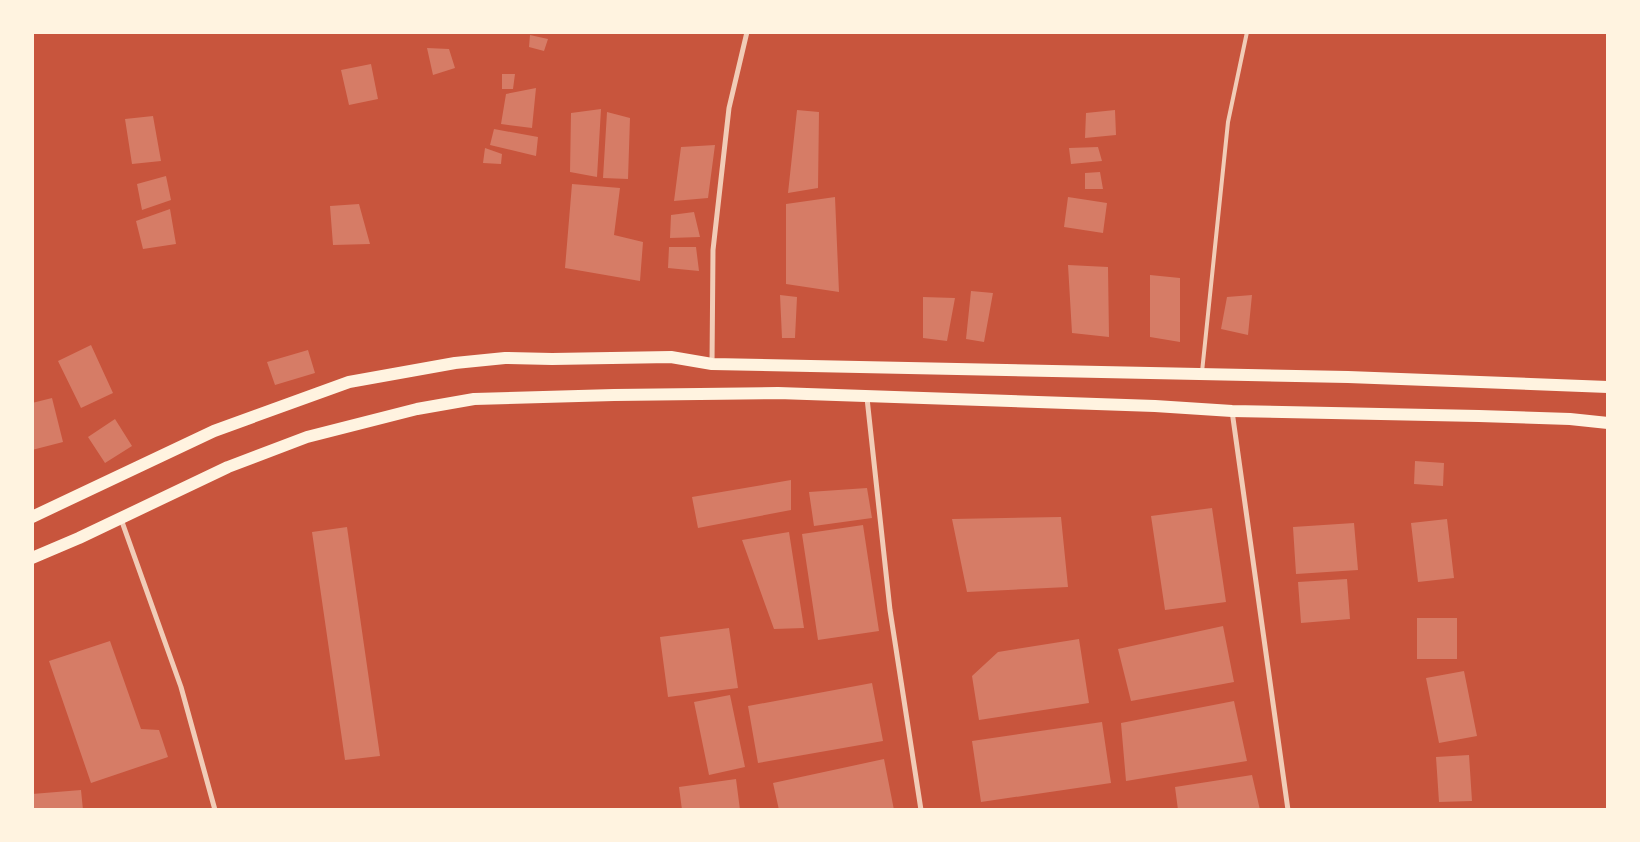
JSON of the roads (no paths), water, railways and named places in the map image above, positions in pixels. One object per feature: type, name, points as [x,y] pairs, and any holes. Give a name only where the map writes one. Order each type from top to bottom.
[{"type":"main road","points":[[32,517],[214,431],[349,382],[455,362],[506,358],[552,360],[672,356],[712,364],[1348,377],[1608,387]]},
{"type":"main road","points":[[32,558],[228,467],[307,437],[369,420],[474,399],[778,393],[1155,406],[1232,411],[1570,419],[1608,423]]},
{"type":"street","points":[[712,364],[714,240],[729,108],[747,32]]},
{"type":"street","points":[[867,397],[890,610],[921,810]]},
{"type":"street","points":[[1232,411],[1288,810]]},
{"type":"street","points":[[121,518],[181,686],[215,810]]},
{"type":"lane","points":[[1202,374],[1228,122],[1247,32]]}]
